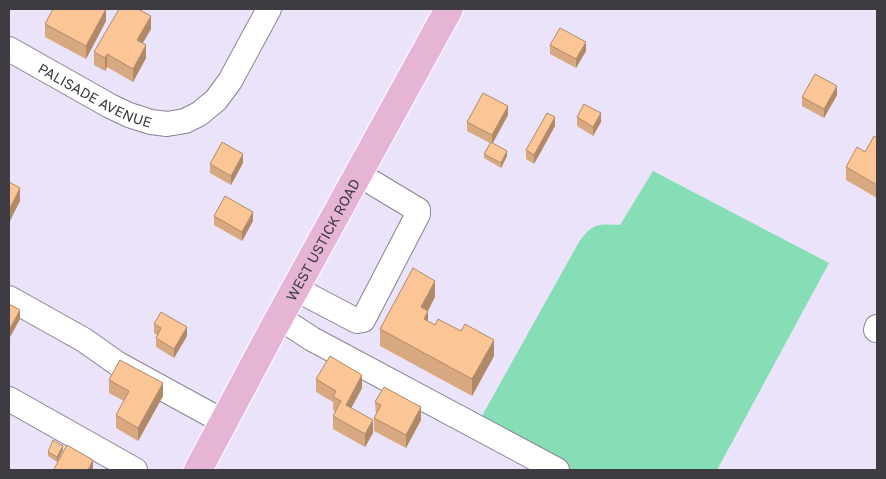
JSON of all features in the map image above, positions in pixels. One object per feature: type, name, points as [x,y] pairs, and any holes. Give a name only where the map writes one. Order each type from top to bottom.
[{"type":"main road","name":"WEST USTICK ROAD","points":[[198,470],[273,329],[449,9]]},
{"type":"street","name":"PALISADE AVENUE","points":[[9,49],[110,106],[151,122],[167,124],[185,121],[199,114],[216,100],[230,81],[269,9]]},
{"type":"street","points":[[296,289],[357,321],[363,320],[418,214],[418,210],[358,174]]},
{"type":"street","points":[[9,298],[84,340],[118,364],[224,422]]},
{"type":"street","points":[[280,318],[312,338],[557,470]]},
{"type":"street","points":[[9,399],[135,470]]},
{"type":"green space","points":[[653,171],[829,263],[717,470],[566,470],[478,423],[579,242],[588,231],[596,226],[620,225]]},
{"type":"building","points":[[53,9],[106,9],[86,46],[45,24]]},
{"type":"building","points":[[119,9],[138,9],[151,16],[137,40],[146,45],[133,69],[107,54],[105,58],[94,52]]},
{"type":"building","points":[[560,28],[586,42],[576,59],[550,45]]},
{"type":"building","points":[[815,74],[837,86],[824,109],[802,97]]},
{"type":"building","points":[[483,93],[508,106],[492,135],[467,122]]},
{"type":"building","points":[[584,104],[601,113],[593,127],[577,117]]},
{"type":"building","points":[[547,113],[555,117],[534,155],[526,150]]},
{"type":"building","points":[[874,136],[877,138],[877,185],[846,167],[857,147],[865,152]]},
{"type":"building","points":[[222,142],[243,154],[231,176],[210,164]]},
{"type":"building","points":[[491,142],[507,151],[501,163],[484,154]]},
{"type":"building","points":[[9,182],[20,188],[9,210]]},
{"type":"building","points":[[225,196],[253,212],[242,232],[214,216]]},
{"type":"building","points":[[413,268],[435,281],[421,307],[428,311],[424,319],[435,325],[438,319],[461,331],[465,324],[494,340],[472,379],[380,329]]},
{"type":"building","points":[[9,304],[20,310],[9,330]]},
{"type":"building","points":[[161,312],[187,327],[174,349],[156,338],[161,328],[154,324]]},
{"type":"building","points":[[330,356],[362,375],[346,405],[373,420],[365,434],[333,416],[341,401],[333,397],[336,391],[316,379]]},
{"type":"building","points":[[120,360],[163,383],[138,428],[116,415],[129,391],[109,380]]},
{"type":"building","points":[[384,387],[421,407],[406,435],[374,418],[381,405],[375,402]]},
{"type":"building","points":[[53,440],[63,446],[57,457],[48,452]]},
{"type":"building","points":[[67,445],[93,460],[88,470],[54,469]]}]
